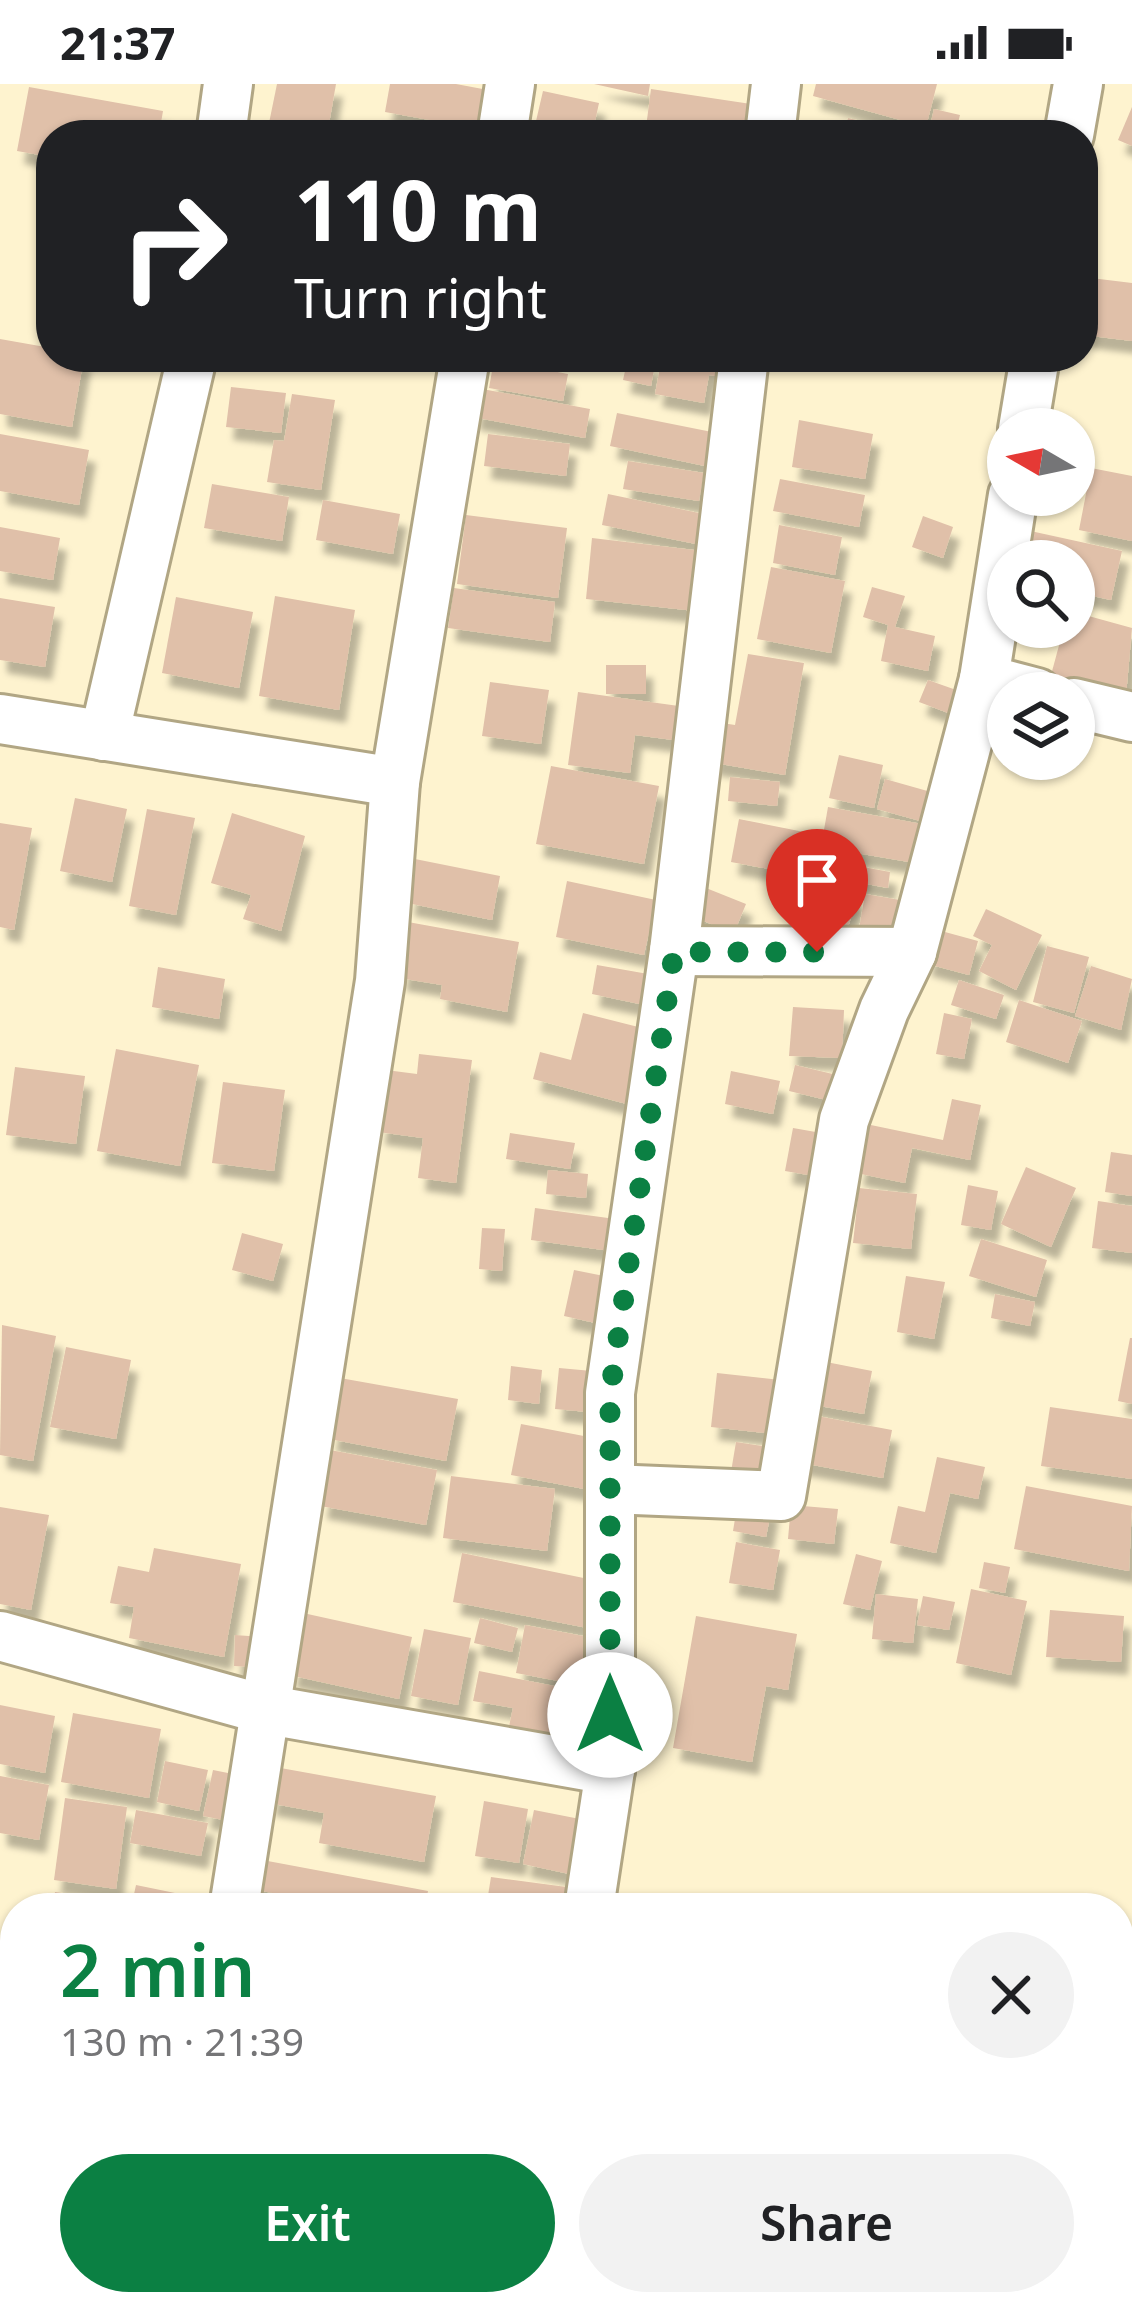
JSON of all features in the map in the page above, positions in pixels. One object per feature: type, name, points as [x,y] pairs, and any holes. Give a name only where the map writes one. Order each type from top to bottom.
[{"type":"street","points":[[223,120],[228,84]]},
{"type":"street","points":[[504,120],[510,84]]},
{"type":"street","points":[[772,120],[776,84]]},
{"type":"street","points":[[1072,120],[1078,84]]},
{"type":"street","points":[[104,736],[189,372]]},
{"type":"street","points":[[236,1893],[380,981],[395,782],[463,372]]},
{"type":"street","points":[[591,1893],[610,1770],[610,1394],[674,952],[742,372]]},
{"type":"street","points":[[1026,408],[1032,372]]},
{"type":"street","points":[[610,1489],[781,1496],[844,1120],[884,1010],[912,952],[984,680],[1010,516]]},
{"type":"street","points":[[1095,708],[1132,718]]},
{"type":"street","points":[[0,719],[395,782]]},
{"type":"street","points":[[674,952],[912,952]]},
{"type":"street","points":[[0,1636],[263,1709],[610,1770]]},
{"type":"building","points":[[277,84],[336,84],[330,120],[270,120]]},
{"type":"building","points":[[390,84],[456,84],[504,93],[499,120],[430,120],[385,112]]},
{"type":"building","points":[[594,84],[650,84],[648,96]]},
{"type":"building","points":[[816,84],[937,84],[928,120],[900,120],[813,96]]},
{"type":"building","points":[[29,87],[163,111],[162,120],[36,120],[36,154],[17,151]]},
{"type":"building","points":[[651,89],[751,104],[749,120],[647,120]]},
{"type":"building","points":[[543,91],[599,103],[595,120],[536,120]]},
{"type":"building","points":[[1132,107],[1132,146],[1118,140]]},
{"type":"building","points":[[934,109],[960,115],[959,120],[931,120]]},
{"type":"building","points":[[1098,279],[1132,283],[1132,341],[1098,337]]},
{"type":"building","points":[[0,339],[36,345],[36,372],[81,372],[72,427],[0,414]]},
{"type":"building","points":[[492,372],[568,374],[563,401],[489,388]]},
{"type":"building","points":[[625,372],[654,372],[651,386],[623,380]]},
{"type":"building","points":[[659,372],[728,372],[727,378],[709,375],[704,403],[655,394]]},
{"type":"building","points":[[231,387],[286,393],[281,433],[226,427]]},
{"type":"building","points":[[477,388],[590,409],[585,438],[472,417]]},
{"type":"building","points":[[292,394],[335,400],[321,490],[267,482],[274,440],[284,441]]},
{"type":"building","points":[[617,413],[712,432],[705,466],[610,446]]},
{"type":"building","points":[[799,420],[873,434],[865,479],[792,467]]},
{"type":"building","points":[[0,434],[89,450],[79,505],[0,491]]},
{"type":"building","points":[[488,434],[570,444],[566,476],[484,466]]},
{"type":"building","points":[[628,461],[704,473],[699,501],[623,489]]},
{"type":"building","points":[[1095,469],[1132,476],[1132,541],[1079,530],[1082,516],[1095,516]]},
{"type":"building","points":[[780,479],[865,495],[859,527],[773,511]]},
{"type":"building","points":[[212,484],[289,497],[282,541],[204,528]]},
{"type":"building","points":[[608,494],[718,517],[711,547],[602,525]]},
{"type":"building","points":[[323,500],[400,514],[393,554],[316,540]]},
{"type":"building","points":[[466,515],[567,528],[558,598],[457,584]]},
{"type":"building","points":[[923,516],[953,527],[943,558],[912,547]]},
{"type":"building","points":[[779,525],[842,537],[835,575],[773,563]]},
{"type":"building","points":[[0,527],[60,538],[53,580],[0,571]]},
{"type":"building","points":[[1026,530],[1072,540],[1024,540]]},
{"type":"building","points":[[592,538],[711,552],[704,612],[586,599]]},
{"type":"building","points":[[1095,545],[1122,551],[1111,600],[1095,597]]},
{"type":"building","points":[[771,567],[845,581],[831,653],[757,639]]},
{"type":"building","points":[[872,587],[905,596],[895,627],[935,636],[928,671],[881,661],[888,625],[863,617]]},
{"type":"building","points":[[454,588],[555,602],[550,642],[448,628]]},
{"type":"building","points":[[275,596],[355,610],[339,710],[259,696]]},
{"type":"building","points":[[176,597],[253,612],[239,688],[162,673]]},
{"type":"building","points":[[0,598],[55,607],[45,667],[0,660]]},
{"type":"building","points":[[1095,618],[1132,628],[1126,696],[1095,687],[1095,672],[1052,672],[1058,648],[1095,648]]},
{"type":"building","points":[[748,654],[804,663],[785,775],[709,762],[716,722],[735,725]]},
{"type":"building","points":[[606,665],[646,665],[646,694],[606,694]]},
{"type":"building","points":[[928,680],[959,691],[951,714],[919,702]]},
{"type":"building","points":[[490,682],[549,690],[541,744],[482,736]]},
{"type":"building","points":[[578,692],[686,707],[681,741],[635,735],[630,773],[568,765]]},
{"type":"building","points":[[839,755],[883,765],[874,808],[829,798]]},
{"type":"building","points":[[551,766],[659,786],[644,864],[536,844]]},
{"type":"building","points":[[730,777],[780,782],[777,806],[728,801]]},
{"type":"building","points":[[885,779],[931,792],[924,822],[877,809]]},
{"type":"building","points":[[75,798],[127,809],[112,882],[60,871]]},
{"type":"building","points":[[828,807],[922,824],[915,863],[821,847]]},
{"type":"building","points":[[147,809],[195,818],[176,915],[129,906]]},
{"type":"building","points":[[232,813],[305,836],[281,931],[243,919],[251,895],[211,883]]},
{"type":"building","points":[[739,819],[804,832],[796,874],[731,862]]},
{"type":"building","points":[[0,823],[32,828],[14,930],[0,927]]},
{"type":"building","points":[[810,857],[890,872],[888,888],[807,873]]},
{"type":"building","points":[[415,859],[500,876],[492,920],[407,903]]},
{"type":"building","points":[[567,881],[656,900],[644,955],[556,937]]},
{"type":"building","points":[[696,884],[746,904],[734,933],[683,913]]},
{"type":"building","points":[[814,884],[858,897],[848,927],[806,914]]},
{"type":"building","points":[[865,894],[900,900],[895,936],[859,929]]},
{"type":"building","points":[[986,909],[1042,935],[1016,990],[979,971],[992,945],[973,936]]},
{"type":"building","points":[[408,922],[519,942],[507,1012],[440,999],[442,985],[399,978]]},
{"type":"building","points":[[934,929],[978,941],[969,975],[924,963]]},
{"type":"building","points":[[1047,946],[1089,957],[1074,1013],[1033,1002]]},
{"type":"building","points":[[597,965],[654,975],[649,1006],[592,994]]},
{"type":"building","points":[[1091,966],[1132,979],[1121,1030],[1075,1016]]},
{"type":"building","points":[[158,967],[225,979],[219,1019],[152,1007]]},
{"type":"building","points":[[959,980],[1004,995],[996,1019],[951,1005]]},
{"type":"building","points":[[1019,1000],[1082,1021],[1068,1063],[1006,1042]]},
{"type":"building","points":[[793,1007],[844,1010],[842,1058],[789,1056]]},
{"type":"building","points":[[583,1013],[658,1032],[638,1107],[533,1079],[540,1052],[571,1060]]},
{"type":"building","points":[[944,1013],[972,1019],[964,1059],[936,1054]]},
{"type":"building","points":[[116,1049],[199,1065],[180,1166],[97,1151]]},
{"type":"building","points":[[419,1054],[472,1060],[456,1183],[418,1178],[423,1138],[378,1132],[386,1070],[417,1074]]},
{"type":"building","points":[[795,1065],[841,1076],[835,1102],[789,1091]]},
{"type":"building","points":[[15,1067],[85,1076],[76,1144],[6,1135]]},
{"type":"building","points":[[731,1071],[780,1081],[773,1114],[725,1104]]},
{"type":"building","points":[[223,1082],[285,1090],[274,1171],[212,1163]]},
{"type":"building","points":[[952,1099],[981,1105],[970,1160],[912,1148],[905,1183],[856,1173],[866,1124],[943,1140]]},
{"type":"building","points":[[793,1128],[827,1134],[820,1177],[785,1171]]},
{"type":"building","points":[[510,1133],[575,1143],[570,1169],[506,1159]]},
{"type":"building","points":[[1111,1152],[1132,1155],[1132,1196],[1105,1192]]},
{"type":"building","points":[[1026,1167],[1076,1188],[1051,1247],[1001,1224]]},
{"type":"building","points":[[548,1170],[588,1174],[586,1198],[546,1194]]},
{"type":"building","points":[[968,1185],[998,1191],[991,1230],[961,1225]]},
{"type":"building","points":[[859,1188],[917,1194],[911,1249],[853,1243]]},
{"type":"building","points":[[1098,1201],[1132,1206],[1132,1253],[1092,1248]]},
{"type":"building","points":[[535,1208],[630,1221],[625,1253],[531,1240]]},
{"type":"building","points":[[482,1228],[505,1229],[502,1271],[479,1269]]},
{"type":"building","points":[[242,1233],[283,1244],[273,1281],[232,1270]]},
{"type":"building","points":[[981,1239],[1047,1260],[1036,1297],[969,1276]]},
{"type":"building","points":[[574,1270],[619,1279],[609,1326],[564,1316]]},
{"type":"building","points":[[906,1276],[945,1282],[934,1339],[897,1332]]},
{"type":"building","points":[[995,1294],[1035,1302],[1030,1326],[991,1318]]},
{"type":"building","points":[[2,1325],[56,1336],[33,1461],[0,1455]]},
{"type":"building","points":[[1132,1338],[1132,1404],[1118,1401]]},
{"type":"building","points":[[66,1347],[131,1360],[116,1439],[50,1427]]},
{"type":"building","points":[[811,1359],[872,1371],[864,1414],[803,1403]]},
{"type":"building","points":[[511,1366],[542,1370],[539,1404],[508,1400]]},
{"type":"building","points":[[559,1368],[603,1372],[599,1413],[555,1409]]},
{"type":"building","points":[[717,1373],[789,1381],[782,1435],[711,1427]]},
{"type":"building","points":[[340,1378],[458,1399],[446,1461],[329,1439]]},
{"type":"building","points":[[1050,1407],[1132,1419],[1132,1479],[1041,1466]]},
{"type":"building","points":[[801,1413],[892,1430],[883,1478],[791,1461]]},
{"type":"building","points":[[521,1424],[610,1441],[600,1492],[511,1475]]},
{"type":"building","points":[[736,1442],[782,1449],[777,1479],[731,1472]]},
{"type":"building","points":[[330,1450],[437,1470],[426,1525],[320,1506]]},
{"type":"building","points":[[937,1457],[985,1467],[978,1499],[950,1493],[936,1553],[890,1543],[898,1506],[925,1512]]},
{"type":"building","points":[[451,1476],[555,1489],[547,1551],[443,1538]]},
{"type":"building","points":[[1026,1486],[1132,1506],[1129,1571],[1014,1549]]},
{"type":"building","points":[[738,1501],[772,1507],[766,1537],[733,1531]]},
{"type":"building","points":[[791,1505],[838,1509],[834,1544],[788,1539]]},
{"type":"building","points":[[0,1507],[49,1515],[31,1610],[0,1604]]},
{"type":"building","points":[[736,1542],[780,1550],[773,1590],[729,1583]]},
{"type":"building","points":[[154,1548],[241,1564],[224,1657],[129,1638],[134,1607],[110,1603],[118,1566],[149,1572]]},
{"type":"building","points":[[462,1553],[608,1583],[598,1630],[453,1602]]},
{"type":"building","points":[[856,1554],[882,1561],[870,1610],[843,1604]]},
{"type":"building","points":[[984,1562],[1010,1567],[1005,1593],[979,1588]]},
{"type":"building","points":[[971,1589],[1027,1601],[1011,1675],[956,1663]]},
{"type":"building","points":[[876,1594],[918,1599],[913,1643],[872,1639]]},
{"type":"building","points":[[923,1596],[955,1602],[949,1630],[917,1625]]},
{"type":"building","points":[[1050,1610],[1124,1616],[1121,1662],[1046,1657]]},
{"type":"building","points":[[303,1613],[412,1637],[399,1699],[289,1675]]},
{"type":"building","points":[[696,1616],[797,1634],[788,1690],[766,1686],[752,1762],[673,1748]]},
{"type":"building","points":[[480,1618],[518,1628],[512,1652],[474,1643]]},
{"type":"building","points":[[525,1625],[599,1639],[590,1687],[516,1673]]},
{"type":"building","points":[[424,1629],[471,1638],[458,1705],[411,1696]]},
{"type":"building","points":[[235,1635],[263,1637],[261,1668],[234,1666]]},
{"type":"building","points":[[479,1671],[590,1693],[578,1755],[506,1740],[513,1708],[473,1701]]},
{"type":"building","points":[[0,1705],[55,1716],[45,1773],[0,1764]]},
{"type":"building","points":[[73,1713],[161,1729],[149,1798],[61,1782]]},
{"type":"building","points":[[165,1761],[208,1770],[199,1811],[157,1802]]},
{"type":"building","points":[[275,1767],[436,1796],[424,1862],[319,1843],[324,1813],[268,1803]]},
{"type":"building","points":[[213,1770],[243,1776],[234,1822],[203,1816]]},
{"type":"building","points":[[0,1776],[49,1785],[39,1840],[0,1833]]},
{"type":"building","points":[[65,1798],[127,1807],[116,1889],[54,1880]]},
{"type":"building","points":[[484,1801],[528,1809],[519,1863],[475,1856]]},
{"type":"building","points":[[136,1810],[208,1823],[201,1856],[130,1843]]},
{"type":"building","points":[[534,1810],[585,1820],[574,1875],[523,1864]]},
{"type":"building","points":[[257,1859],[428,1891],[273,1893],[251,1889]]},
{"type":"building","points":[[491,1877],[574,1888],[573,1893],[488,1893]]},
{"type":"building","points":[[136,1885],[175,1893],[134,1893]]},
{"type":"route","points":[[610,1715],[610,1394],[674,952],[817,952]]}]
